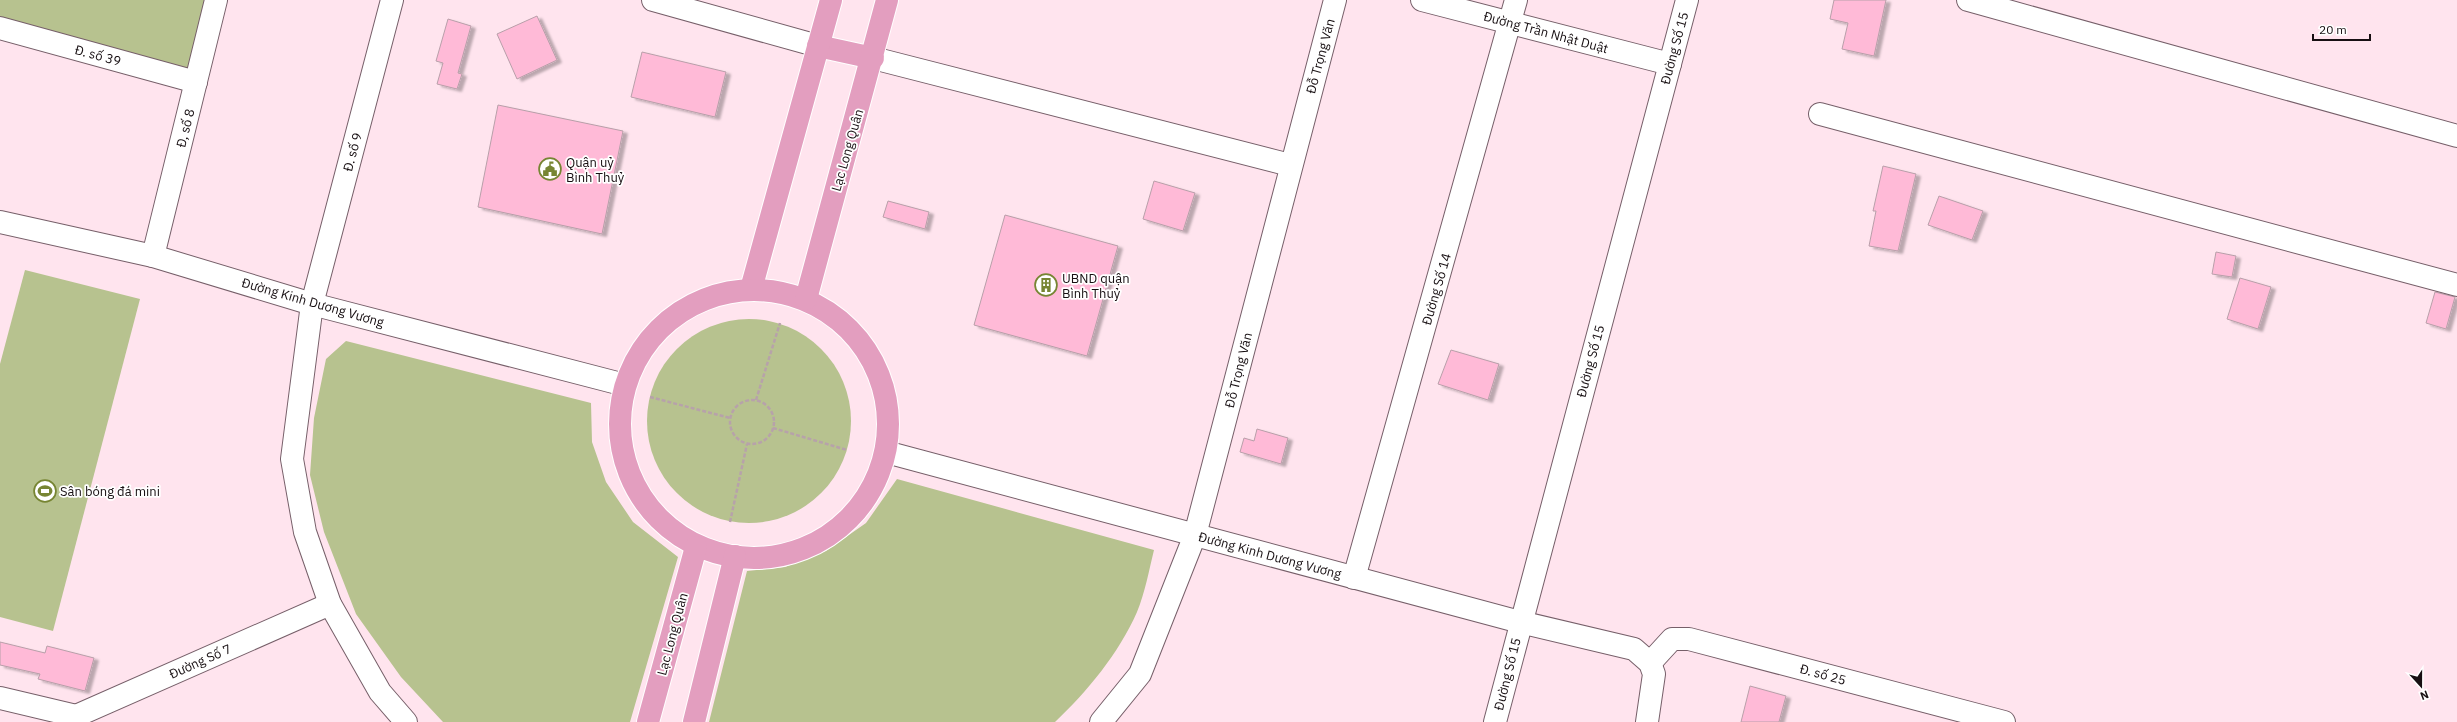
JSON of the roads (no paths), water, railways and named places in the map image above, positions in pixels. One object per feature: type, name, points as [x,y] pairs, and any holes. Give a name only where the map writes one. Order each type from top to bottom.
[{"type":"main road","points":[[751,289],[831,0]]},
{"type":"main road","name":"Lạc Long Quân","points":[[806,299],[873,58],[887,0]]},
{"type":"main road","points":[[818,46],[873,58]]},
{"type":"main road","points":[[751,289],[779,292],[806,299],[838,318],[867,352],[881,378],[888,414],[886,452],[872,489],[847,521],[814,544],[775,556],[735,556],[696,547],[670,532],[654,514],[629,475],[619,430],[625,385],[643,347],[673,317],[710,297],[751,289]]},
{"type":"main road","name":"Lạc Long Quân","points":[[648,722],[696,547]]},
{"type":"main road","points":[[694,722],[735,556]]},
{"type":"street","name":"Đ, số 8","points":[[153,256],[216,0]]},
{"type":"street","name":"Đ. số 9","points":[[392,0],[312,304],[292,459],[305,532],[330,604],[380,692],[406,722]]},
{"type":"street","points":[[653,0],[818,46]]},
{"type":"street","name":"Đỗ Trọng Văn","points":[[1101,722],[1140,674],[1195,535],[1290,166],[1335,0]]},
{"type":"street","name":"Đường Trần Nhật Duật","points":[[1422,0],[1670,64]]},
{"type":"street","name":"Đường Số 14","points":[[1354,578],[1516,0]]},
{"type":"street","name":"Đường Số 15","points":[[1495,722],[1520,622],[1687,0]]},
{"type":"street","points":[[1968,0],[2457,136]]},
{"type":"street","name":"Đ. số 39","points":[[0,28],[196,82]]},
{"type":"street","points":[[873,58],[1290,166]]},
{"type":"street","points":[[1820,114],[2457,285]]},
{"type":"street","name":"Đường Kinh Dương Vương","points":[[0,223],[153,256],[312,304],[625,385]]},
{"type":"street","name":"Đường Kinh Dương Vương","points":[[886,452],[1520,622],[1634,649],[1650,663]]},
{"type":"street","name":"Đường Số 7","points":[[75,719],[330,604]]},
{"type":"street","name":"Đ. số 25","points":[[1650,663],[1672,639],[1688,639],[2004,722]]},
{"type":"street","points":[[1647,722],[1654,674],[1650,663]]},
{"type":"street","points":[[0,698],[75,719]]},
{"type":"place","name":"Quận uỷ Bình Thuỷ","points":[[550,169]]},
{"type":"place","name":"UBND quận Bình Thuỷ","points":[[1046,285]]},
{"type":"place","name":"Sân bóng đá mini","points":[[45,491]]}]
